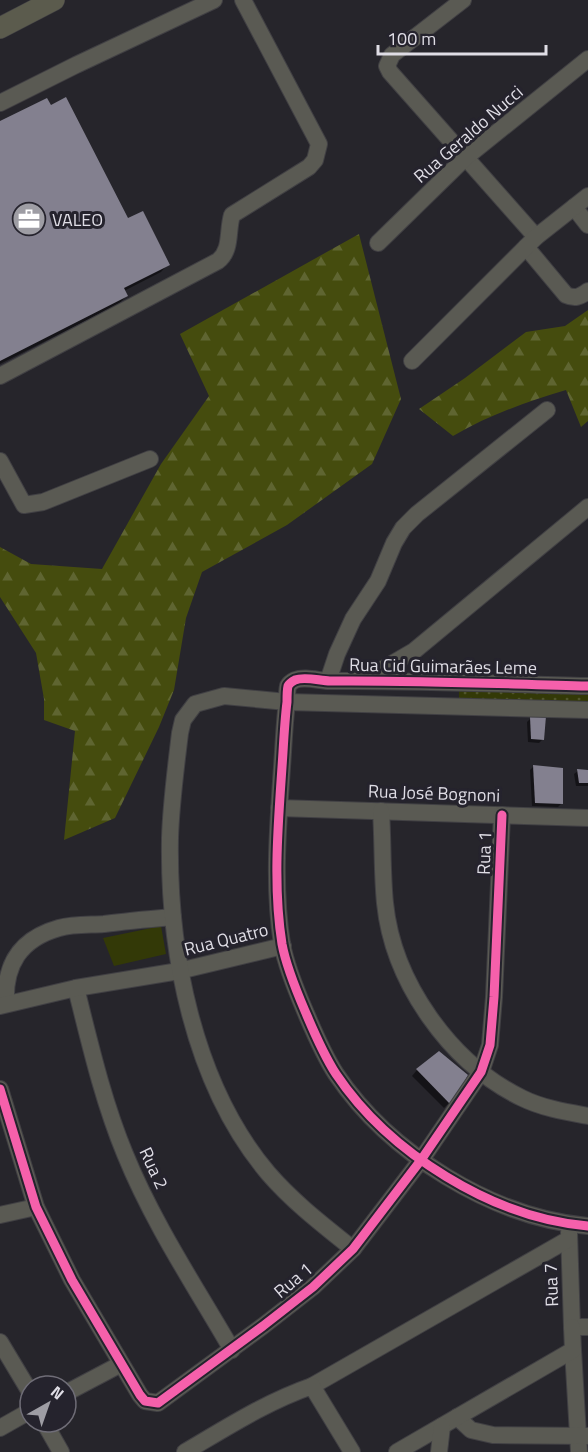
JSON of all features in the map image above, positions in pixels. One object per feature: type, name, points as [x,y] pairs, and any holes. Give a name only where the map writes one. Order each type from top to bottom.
[{"type":"main road","points":[[0,28],[54,0]]},
{"type":"street","points":[[0,103],[214,0]]},
{"type":"street","points":[[0,376],[218,261],[228,249],[232,215],[309,167],[315,160],[319,144],[243,0]]},
{"type":"street","points":[[464,0],[392,55],[387,66],[465,158],[531,242],[566,295],[572,298],[579,297],[588,291]]},
{"type":"street","name":"Rua Geraldo Nucci","points":[[378,243],[465,158],[588,59]]},
{"type":"street","points":[[412,361],[531,242],[588,196]]},
{"type":"street","points":[[574,207],[588,225]]},
{"type":"street","points":[[328,681],[353,619],[378,581],[403,528],[417,514],[547,410]]},
{"type":"street","points":[[0,461],[24,506],[53,499],[150,459]]},
{"type":"street","points":[[365,679],[414,651],[588,507]]},
{"type":"street","points":[[414,651],[411,661],[419,677],[434,682]]},
{"type":"street","name":"Rua Cid Guimarães Leme","points":[[287,702],[288,686],[298,678],[328,681],[365,679],[588,686]]},
{"type":"street","points":[[353,1249],[309,1215],[268,1172],[237,1129],[217,1090],[193,1026],[179,971],[173,917],[170,837],[183,720],[195,704],[225,696],[287,702],[588,710]]},
{"type":"street","points":[[287,702],[279,808],[278,899],[283,946],[299,997],[321,1047],[336,1074],[362,1107],[388,1134],[421,1160],[463,1188],[569,1232]]},
{"type":"street","name":"Rua José Bognoni","points":[[279,808],[588,818]]},
{"type":"street","points":[[381,811],[385,904],[397,957],[416,996],[439,1031],[481,1072],[522,1098],[555,1110],[588,1116]]},
{"type":"street","name":"Rua 1","points":[[0,1089],[4,1113],[36,1206],[57,1251],[140,1395],[146,1401],[158,1403],[232,1350],[313,1287],[353,1249],[421,1160],[481,1072],[490,1046],[502,815]]},
{"type":"street","points":[[3,1005],[9,970],[17,956],[29,943],[41,935],[61,928],[173,917]]},
{"type":"street","name":"Rua Quatro","points":[[3,1005],[76,988],[179,971],[283,946]]},
{"type":"street","name":"Rua 2","points":[[76,988],[99,1078],[125,1155],[156,1218],[232,1350]]},
{"type":"street","points":[[0,1215],[36,1206]]},
{"type":"street","points":[[184,1452],[283,1396],[312,1386],[569,1232],[588,1226]]},
{"type":"street","name":"Rua 7","points":[[569,1232],[580,1327],[573,1350],[582,1441]]},
{"type":"street","points":[[0,1341],[19,1374]]},
{"type":"street","points":[[397,1452],[573,1350]]},
{"type":"street","points":[[78,1387],[121,1364]]},
{"type":"street","points":[[312,1386],[352,1452]]},
{"type":"street","points":[[457,1417],[471,1430],[493,1436],[582,1441]]},
{"type":"street","points":[[0,1428],[18,1418]]},
{"type":"street","points":[[439,1452],[442,1426]]},
{"type":"street","points":[[51,1434],[61,1452]]},
{"type":"green space","points":[[359,234],[401,399],[372,464],[287,525],[202,572],[186,618],[174,690],[159,727],[115,818],[64,840],[75,731],[44,720],[44,699],[36,653],[0,597],[0,547],[31,564],[102,569],[161,464],[209,396],[180,334]]},
{"type":"green space","points":[[588,310],[588,421],[581,427],[566,390],[508,410],[453,436],[419,409],[526,332],[565,326]]},
{"type":"green space","points":[[459,689],[588,692],[588,701],[459,704]]},
{"type":"green space","points":[[161,926],[166,954],[114,966],[103,938]]},
{"type":"building","points":[[66,97],[128,218],[143,211],[170,265],[124,288],[128,296],[0,361],[0,121],[47,98],[51,105]]},
{"type":"building","points":[[546,716],[544,740],[531,739],[530,717]]},
{"type":"building","points":[[533,765],[563,768],[563,804],[535,803]]},
{"type":"building","points":[[577,769],[588,770],[588,783],[579,783]]},
{"type":"building","points":[[439,1051],[468,1075],[456,1098],[450,1104],[416,1069]]},
{"type":"cycle path","points":[[588,686],[330,681],[303,678],[294,680],[287,689],[277,872],[279,920],[286,961],[327,1059],[358,1103],[384,1130],[446,1177],[516,1210],[552,1220],[588,1226]]},
{"type":"cycle path","points":[[0,1089],[36,1207],[72,1280],[140,1395],[145,1401],[158,1403],[313,1287],[353,1249],[421,1160],[481,1072],[490,1045],[494,997],[502,815]]},
{"type":"place","name":"VALEO","points":[[29,219]]}]
